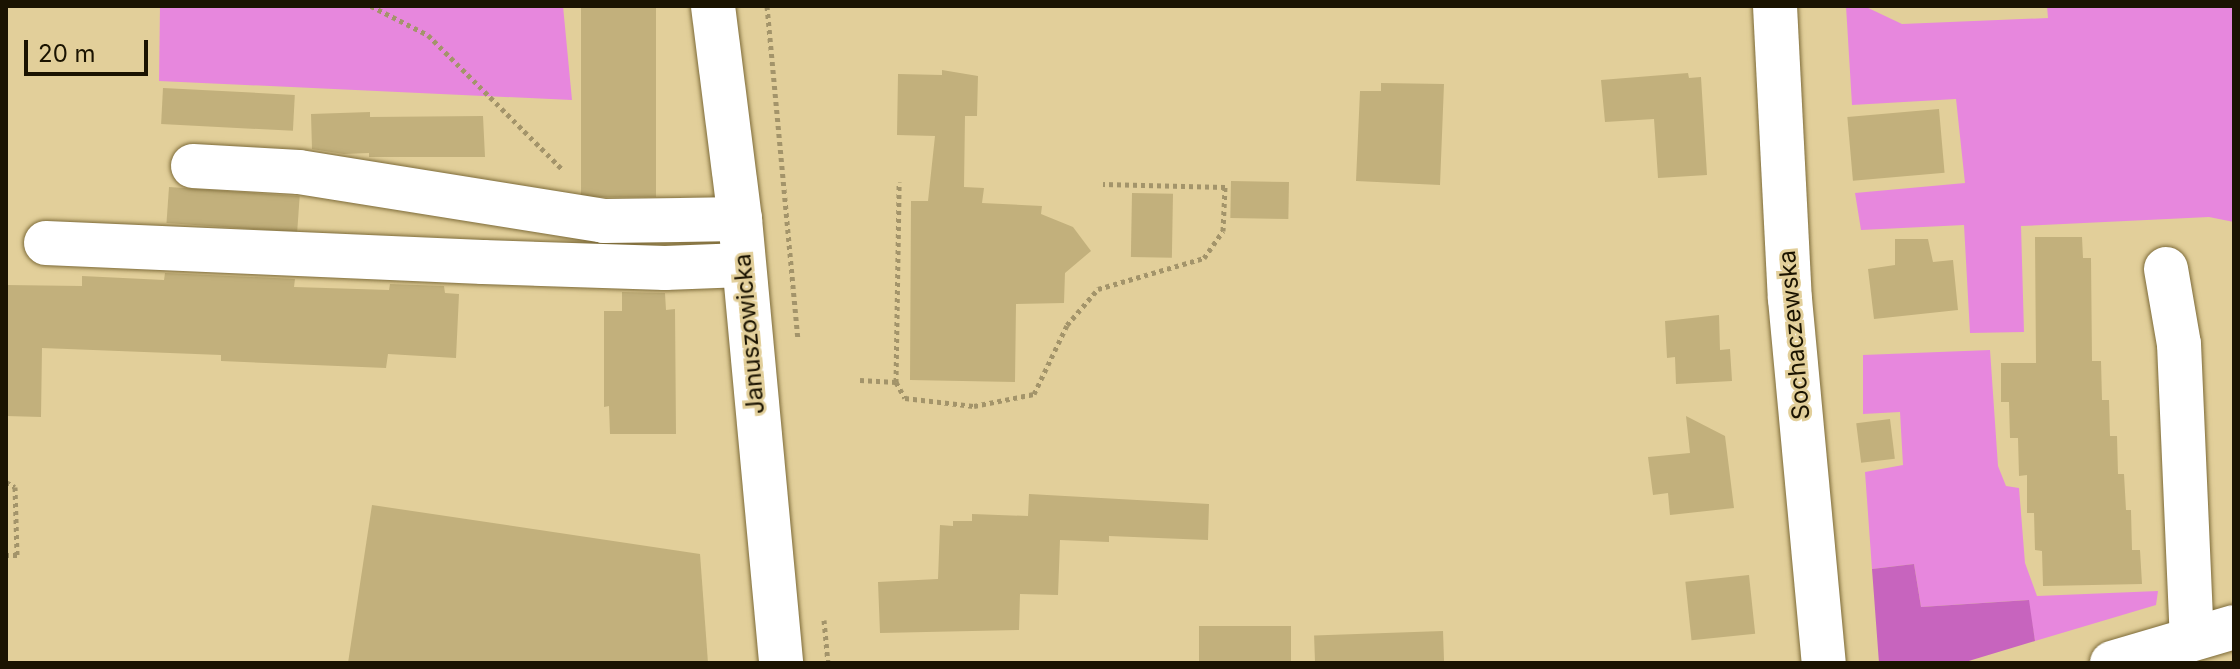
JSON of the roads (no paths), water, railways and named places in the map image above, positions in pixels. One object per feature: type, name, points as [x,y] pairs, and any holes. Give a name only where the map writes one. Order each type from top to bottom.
[{"type":"street","name":"Januszowicka","points":[[713,6],[740,219],[781,663]]},
{"type":"street","name":"Sochaczewska","points":[[1775,6],[1790,299],[1824,663]]},
{"type":"street","points":[[193,166],[299,172],[604,221],[740,219]]},
{"type":"street","points":[[46,243],[665,268],[743,265]]},
{"type":"street","points":[[2166,269],[2179,344],[2192,638]]},
{"type":"street","points":[[2112,663],[2234,627]]}]
